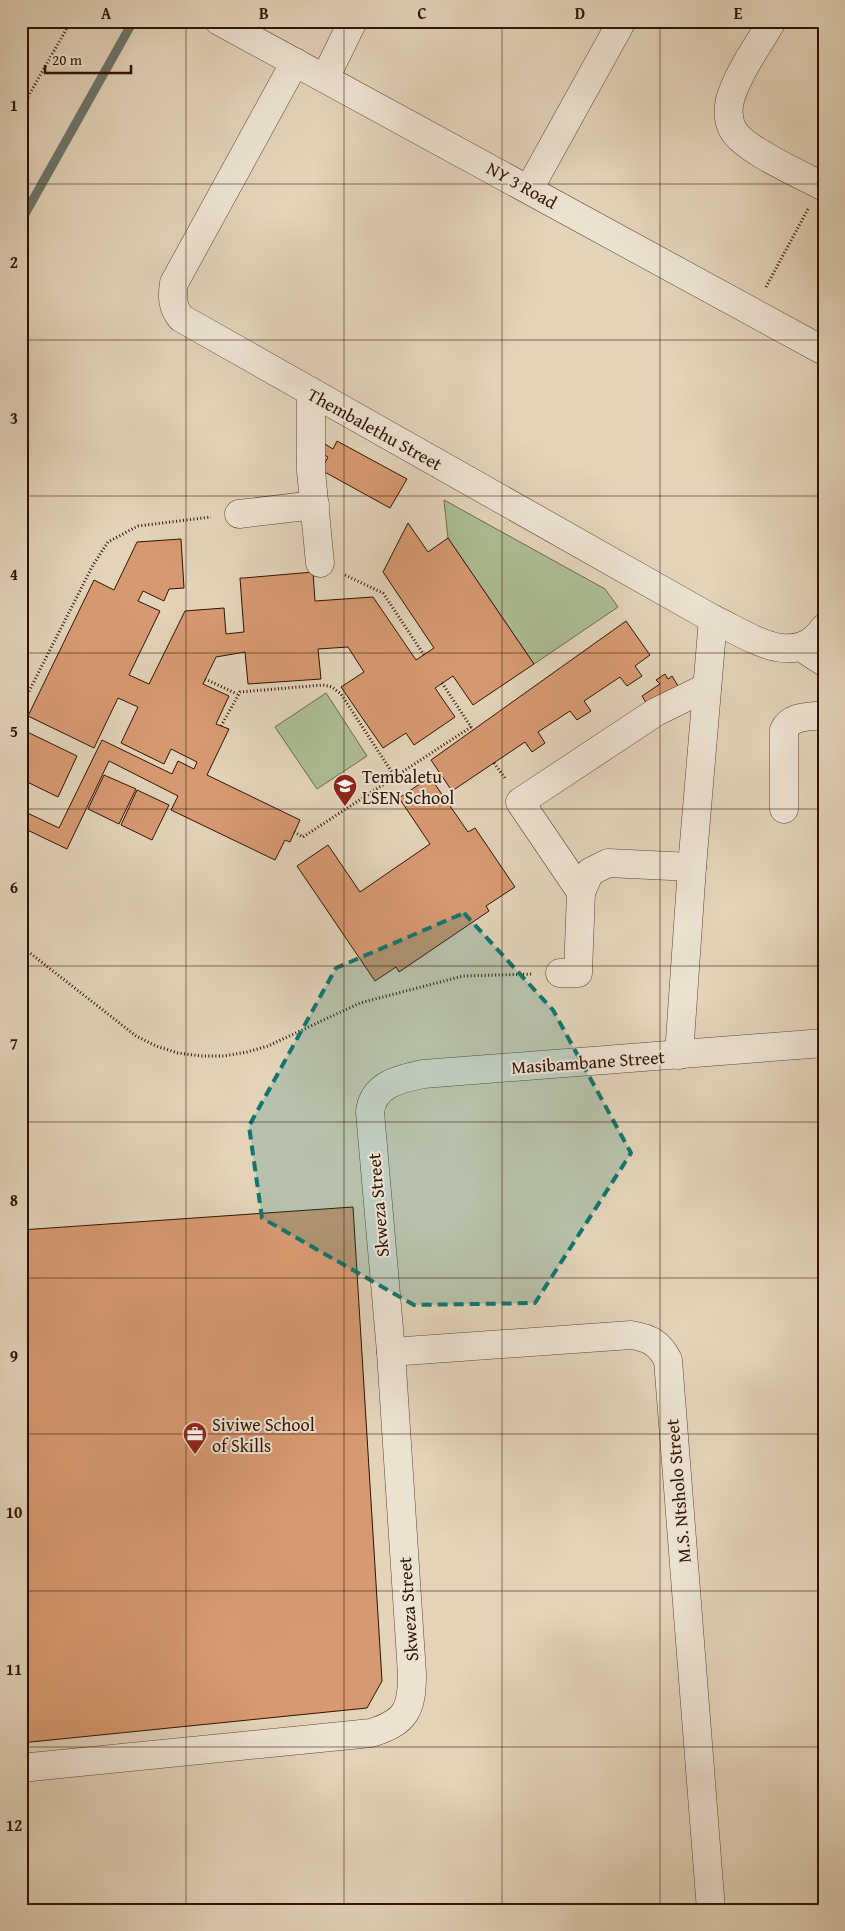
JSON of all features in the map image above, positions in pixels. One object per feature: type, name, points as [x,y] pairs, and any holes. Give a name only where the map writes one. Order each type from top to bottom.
[{"type":"street","name":"NY 3 Road","points":[[219,21],[824,351]]},
{"type":"street","points":[[325,78],[353,21]]},
{"type":"street","points":[[529,189],[622,21]]},
{"type":"street","points":[[772,21],[735,86],[730,101],[729,116],[733,130],[745,144],[820,190]]},
{"type":"street","name":"Thembalethu Street","points":[[295,62],[174,283],[172,297],[175,310],[189,325],[713,619],[773,647],[786,650],[801,647]]},
{"type":"street","points":[[311,393],[310,431],[314,506],[320,563]]},
{"type":"street","points":[[239,514],[314,506]]},
{"type":"street","points":[[679,1055],[692,867],[713,619]]},
{"type":"street","points":[[801,647],[815,640],[824,628]]},
{"type":"street","points":[[801,647],[824,662]]},
{"type":"street","points":[[581,892],[520,802],[656,712],[707,687]]},
{"type":"street","points":[[784,809],[784,730],[787,724],[796,719],[824,715]]},
{"type":"street","points":[[560,973],[578,973],[581,892],[590,872],[608,863],[692,867]]},
{"type":"street","name":"Masibambane Street","points":[[370,1112],[375,1097],[385,1087],[396,1080],[423,1074],[824,1043]]},
{"type":"street","name":"Skweza Street","points":[[21,1768],[371,1733],[391,1726],[406,1714],[412,1694],[412,1674],[391,1352],[370,1112]]},
{"type":"street","name":"M.S. Ntsholo Street","points":[[391,1352],[631,1335],[644,1337],[657,1343],[662,1349],[668,1360],[711,1910]]},
{"type":"path","points":[[21,109],[71,21]]},
{"type":"path","points":[[764,291],[820,190]]},
{"type":"path","points":[[21,708],[93,565],[108,542],[138,526],[239,514]]},
{"type":"path","points":[[320,563],[383,593],[424,655]]},
{"type":"path","points":[[205,679],[237,694]]},
{"type":"path","points":[[294,832],[303,837],[472,728],[442,683]]},
{"type":"path","points":[[221,726],[237,694],[247,690],[322,685],[332,687],[341,694],[395,776]]},
{"type":"path","points":[[21,949],[30,953],[136,1036],[164,1048],[201,1056],[224,1056],[268,1046],[360,1003],[463,976],[560,973]]},
{"type":"highlighted area","points":[[464,913],[553,1010],[631,1153],[535,1303],[414,1305],[262,1218],[249,1126],[336,968]]},
{"type":"green space","points":[[444,500],[605,589],[618,607],[534,664],[448,538]]},
{"type":"green space","points":[[326,693],[367,756],[317,789],[275,727]]},
{"type":"building","points":[[337,441],[407,479],[390,508],[321,470],[328,457],[321,453],[325,444],[333,449]]},
{"type":"building","points":[[408,523],[428,552],[448,538],[534,664],[473,705],[453,676],[435,688],[455,717],[414,745],[406,733],[383,748],[341,687],[364,672],[348,647],[318,649],[321,679],[248,684],[245,652],[216,657],[203,684],[229,696],[216,724],[229,729],[207,775],[300,820],[290,842],[285,840],[275,860],[171,810],[178,796],[109,761],[67,849],[21,827],[21,810],[59,828],[102,740],[172,774],[178,761],[194,769],[197,762],[171,749],[164,764],[121,743],[138,707],[118,698],[94,748],[28,716],[94,580],[114,590],[137,542],[181,539],[184,588],[169,589],[164,601],[143,591],[138,601],[160,611],[129,675],[149,684],[185,611],[224,608],[226,634],[244,632],[240,578],[313,572],[315,601],[373,597],[416,660],[434,648],[383,572]]},
{"type":"building","points":[[626,621],[650,655],[635,666],[642,676],[627,686],[620,677],[584,701],[591,711],[577,720],[570,711],[538,732],[545,743],[532,752],[525,742],[452,791],[431,760]]},
{"type":"building","points":[[665,674],[668,679],[672,676],[678,686],[648,706],[642,696],[660,684],[656,680]]},
{"type":"building","points":[[21,729],[77,756],[58,797],[21,779]]},
{"type":"building","points":[[104,775],[136,789],[119,824],[88,809]]},
{"type":"building","points":[[430,777],[468,832],[475,828],[515,887],[486,906],[489,911],[399,972],[396,967],[375,981],[297,866],[328,845],[360,892],[430,844],[399,798]]},
{"type":"building","points":[[137,790],[169,805],[152,840],[121,825]]},
{"type":"building","points":[[21,858],[27,861],[24,868],[28,870],[21,883]]},
{"type":"building","name":"Siviwe School of Skills","points":[[353,1207],[382,1681],[367,1708],[21,1743],[21,1230]]},
{"type":"waterway","points":[[21,221],[131,25]]},
{"type":"place","name":"Tembaletu LSEN School","points":[[345,807]]},
{"type":"place","name":"Siviwe School of Skills","points":[[195,1455]]}]
